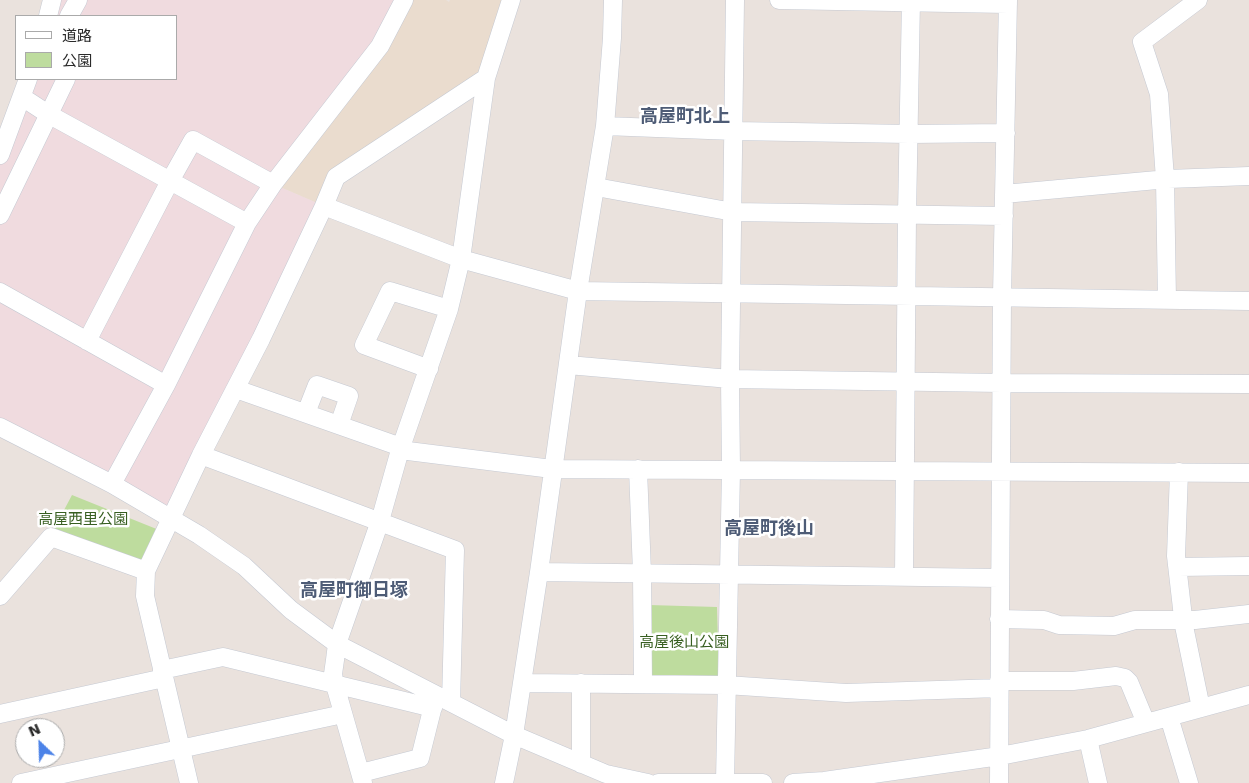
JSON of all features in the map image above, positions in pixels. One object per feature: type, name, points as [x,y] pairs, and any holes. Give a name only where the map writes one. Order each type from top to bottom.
[{"type":"street","points":[[48,15],[52,0]]},
{"type":"street","points":[[70,15],[78,0]]},
{"type":"street","points":[[112,484],[166,385],[247,223],[273,184],[380,46],[404,0]]},
{"type":"street","points":[[202,455],[380,521],[455,550],[440,702],[420,758],[362,778],[333,674],[337,644],[380,521],[401,448],[449,309],[461,260],[486,78],[511,0]]},
{"type":"street","points":[[504,783],[514,735],[540,572],[552,469],[605,126],[613,0]]},
{"type":"street","points":[[726,783],[735,0]]},
{"type":"street","points":[[779,0],[1008,2],[1002,296],[999,783]]},
{"type":"street","points":[[1167,300],[1165,179],[1159,94],[1142,42],[1180,6],[1198,0]]},
{"type":"street","points":[[904,576],[911,1]]},
{"type":"street","points":[[189,783],[145,596],[146,571],[261,339],[336,177],[486,78]]},
{"type":"street","points":[[0,155],[28,80]]},
{"type":"street","points":[[0,215],[65,80]]},
{"type":"street","points":[[22,97],[48,114],[247,223]]},
{"type":"street","points":[[605,126],[734,131],[909,134],[1006,133]]},
{"type":"street","points":[[87,341],[193,140],[273,184]]},
{"type":"street","points":[[1004,194],[1165,179],[1249,176]]},
{"type":"street","points":[[596,187],[733,212],[1004,216]]},
{"type":"street","points":[[324,206],[461,260],[578,291],[1249,301]]},
{"type":"street","points":[[429,369],[364,345],[390,291],[449,309]]},
{"type":"street","points":[[0,292],[166,385]]},
{"type":"street","points":[[568,365],[730,380],[1002,384],[1249,384]]},
{"type":"street","points":[[306,414],[317,385],[350,396],[339,425]]},
{"type":"street","points":[[236,389],[401,448],[552,469],[1249,473]]},
{"type":"street","points":[[0,426],[112,484],[208,541],[244,566],[291,610],[337,644],[440,702],[606,774],[648,783]]},
{"type":"street","points":[[638,469],[642,573],[643,684]]},
{"type":"street","points":[[1179,472],[1176,556],[1184,620],[1202,708]]},
{"type":"street","points":[[0,596],[51,537],[146,571]]},
{"type":"street","points":[[1178,567],[1249,566]]},
{"type":"street","points":[[540,572],[1000,578]]},
{"type":"street","points":[[999,619],[1044,620],[1059,625],[1114,626],[1135,620],[1184,620],[1249,614]]},
{"type":"street","points":[[0,714],[163,674],[223,657],[335,684],[440,702]]},
{"type":"street","points":[[522,683],[726,685],[846,693],[999,684],[1073,682],[1116,676],[1125,678],[1129,682],[1146,723]]},
{"type":"street","points":[[581,684],[581,764]]},
{"type":"street","points":[[793,783],[824,781],[1000,756],[1088,739],[1249,696]]},
{"type":"street","points":[[21,783],[70,778],[181,749],[344,714]]},
{"type":"street","points":[[1169,717],[1189,783]]},
{"type":"street","points":[[1088,739],[1098,783]]},
{"type":"street","points":[[658,783],[763,783]]},
{"type":"shaded area","points":[[52,0],[404,0],[273,184],[324,206],[172,519],[0,423],[0,155],[28,80],[178,80],[178,15],[48,15]]},
{"type":"shaded area","points":[[404,0],[446,0],[449,2],[450,0],[512,0],[486,78],[336,177],[324,206],[273,184]]},
{"type":"green space","name":"高屋西里公園","points":[[72,495],[159,530],[143,564],[54,529]]},
{"type":"green space","name":"高屋後山公園","points":[[649,605],[717,607],[719,680],[651,678]]},
{"type":"district","name":"高屋町北上","points":[[685,117]]},
{"type":"district","name":"高屋町後山","points":[[769,529]]},
{"type":"district","name":"高屋町御日塚","points":[[354,591]]}]
